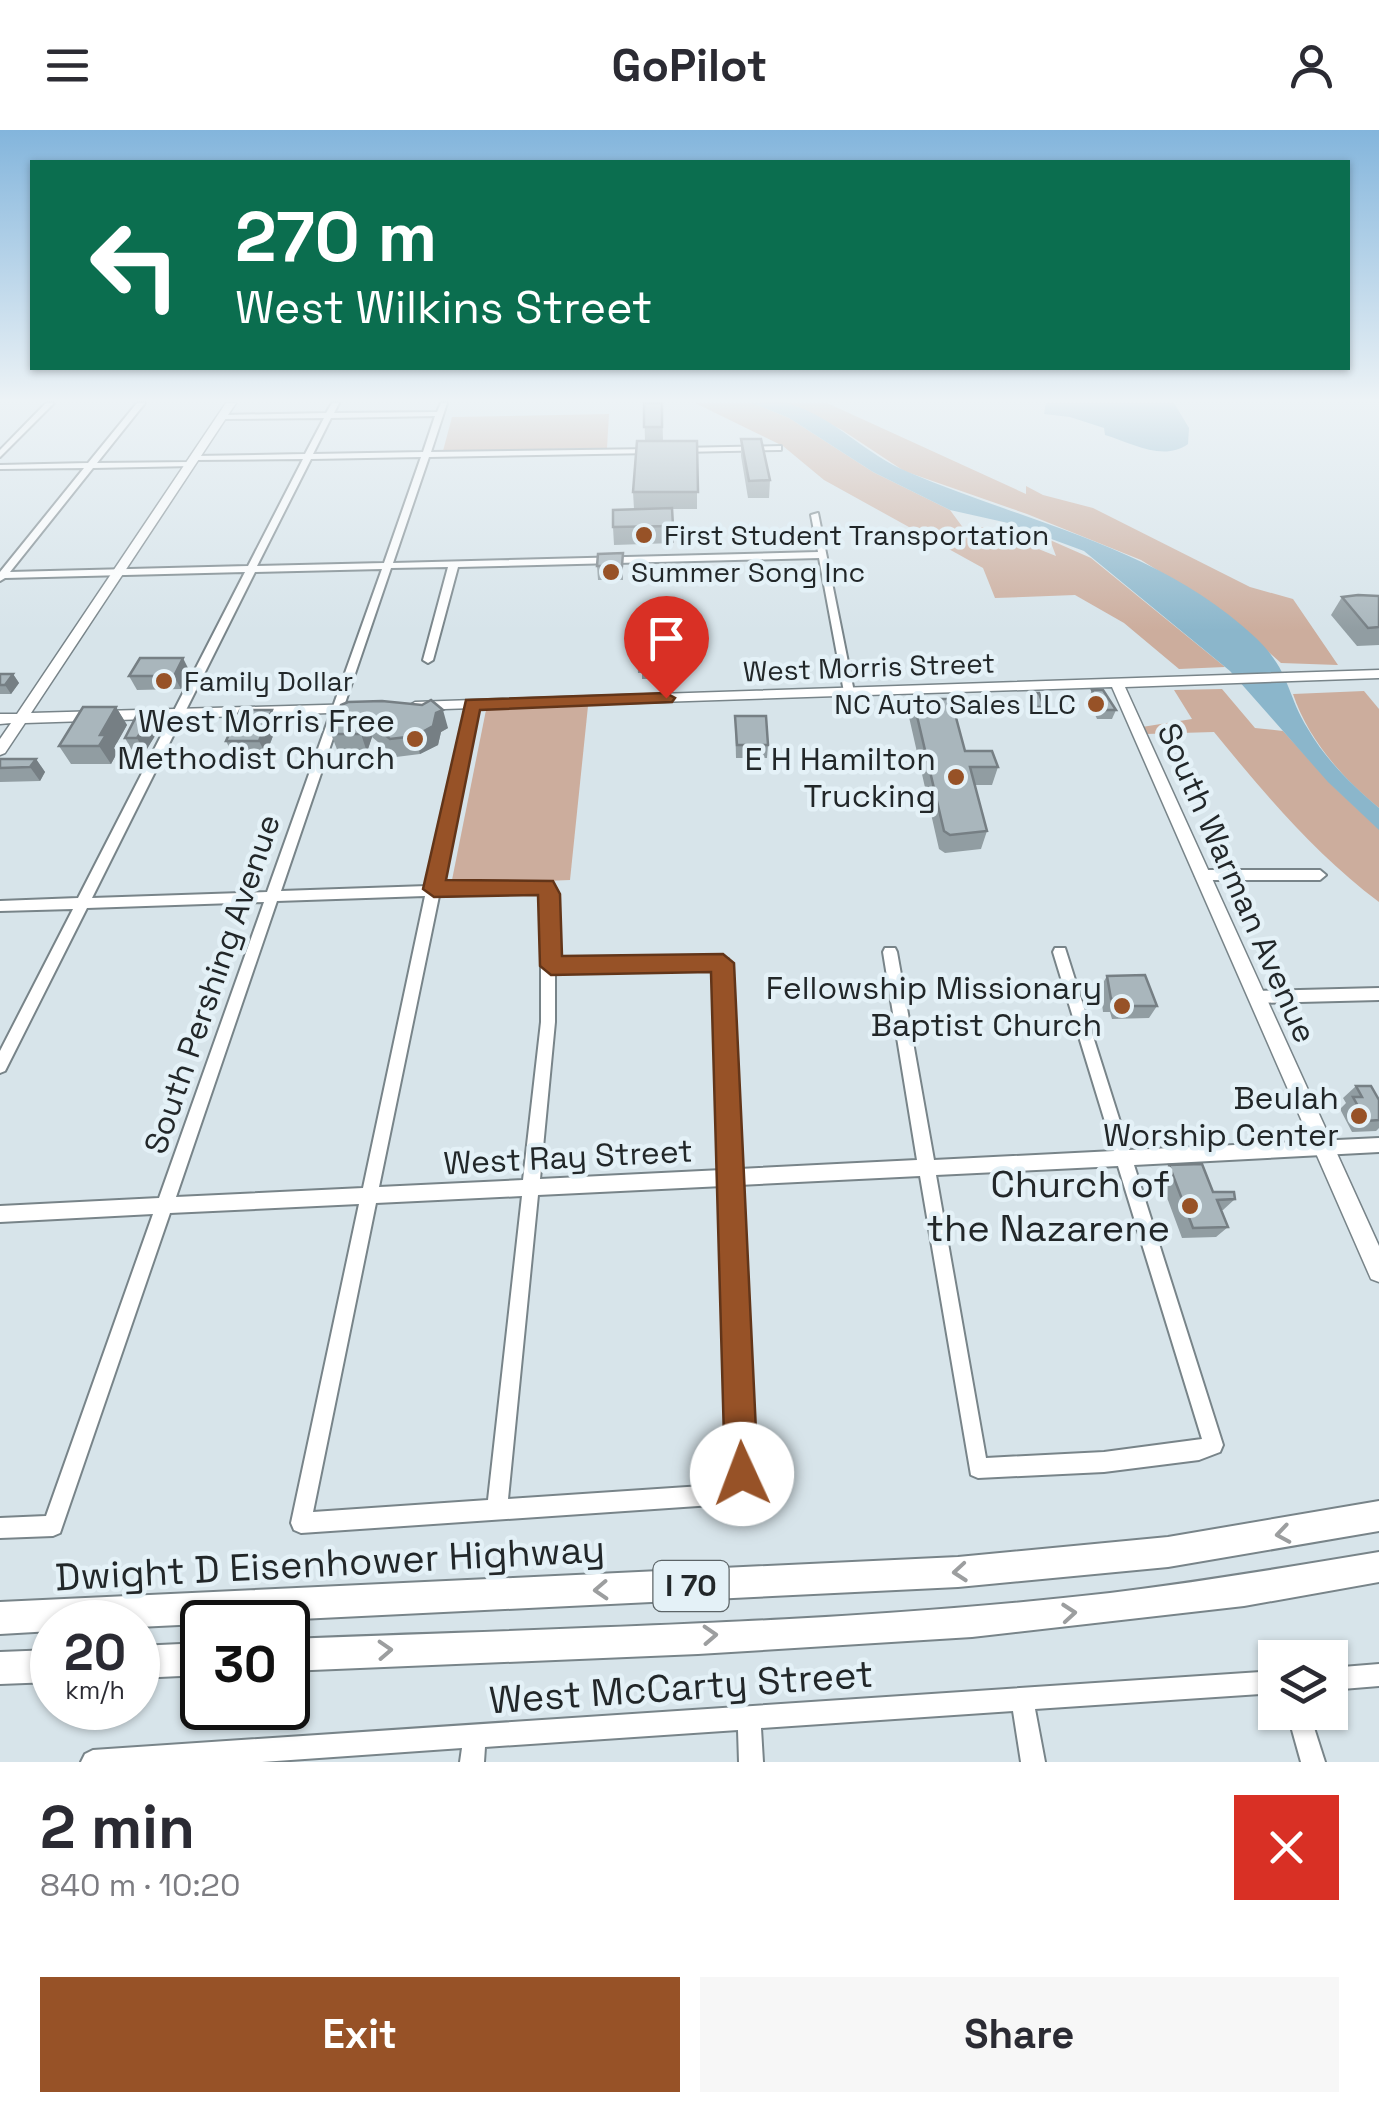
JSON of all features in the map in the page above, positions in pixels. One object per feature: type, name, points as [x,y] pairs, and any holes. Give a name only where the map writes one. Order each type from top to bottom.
[{"type":"highway","name":"Dwight D Eisenhower Highway","points":[[0,1618],[928,1574],[1168,1552],[1379,1516]]},
{"type":"highway","name":"I 70","points":[[310,1654],[969,1622],[1198,1598],[1379,1567]]},
{"type":"highway","points":[[0,1668],[30,1667]]},
{"type":"main road","points":[[0,750],[180,479]]},
{"type":"main road","name":"West Morris Street","points":[[395,707],[1379,674]]},
{"type":"main road","name":"South Warman Avenue","points":[[1116,683],[1379,1270]]},
{"type":"main road","points":[[0,719],[376,708]]},
{"type":"street","points":[[1,576],[79,479]]},
{"type":"street","points":[[0,1066],[298,479]]},
{"type":"street","name":"South Pershing Avenue","points":[[52,1526],[417,479]]},
{"type":"street","points":[[815,515],[849,692]]},
{"type":"street","points":[[1,576],[823,555]]},
{"type":"street","points":[[428,660],[454,564]]},
{"type":"street","points":[[472,704],[301,1523],[742,1493],[723,963],[551,966]]},
{"type":"street","points":[[1201,875],[1320,875]]},
{"type":"street","points":[[0,906],[546,886],[551,966],[498,1511]]},
{"type":"street","points":[[890,952],[978,1468],[1104,1462],[1200,1450],[1213,1445],[1060,952]]},
{"type":"street","points":[[1256,997],[1379,994]]},
{"type":"street","name":"West Ray Street","points":[[0,1214],[1379,1146]]},
{"type":"street","points":[[0,1528],[52,1526]]},
{"type":"street","points":[[1348,1677],[1379,1676]]},
{"type":"street","name":"West McCarty Street","points":[[92,1762],[1258,1683]]},
{"type":"street","points":[[1022,1699],[1033,1762]]},
{"type":"street","points":[[749,1718],[751,1762]]},
{"type":"street","points":[[1303,1730],[1313,1762]]},
{"type":"street","points":[[472,1762],[474,1736]]},
{"type":"shaded area","points":[[888,479],[950,510],[964,529],[983,527],[1056,556],[1050,540],[1091,558],[1225,667],[1179,669],[1124,623],[1075,595],[995,598],[983,568],[824,480]]},
{"type":"shaded area","points":[[927,479],[994,479],[1026,494],[1026,486],[1043,495],[1093,508],[1250,587],[1293,599],[1338,665],[1281,663],[1220,609],[1141,560]]},
{"type":"shaded area","points":[[1222,689],[1255,728],[1283,731],[1379,829],[1379,902],[1312,843],[1214,732],[1146,734],[1142,727],[1192,719],[1174,690]]},
{"type":"shaded area","points":[[1364,691],[1379,709],[1379,808],[1328,757],[1299,711],[1293,694]]},
{"type":"shaded area","points":[[588,706],[570,880],[451,885],[486,710]]},
{"type":"water","points":[[888,479],[926,479],[1090,540],[1177,580],[1218,607],[1256,638],[1276,661],[1315,740],[1340,771],[1379,808],[1379,830],[1328,782],[1230,671],[1084,551],[1008,523],[950,510]]},
{"type":"building","points":[[634,479],[698,479],[698,492],[633,492]]},
{"type":"building","points":[[672,508],[673,526],[613,527],[613,510]]},
{"type":"building","points":[[623,553],[622,566],[597,566],[598,554]]},
{"type":"building","points":[[1379,596],[1379,627],[1368,628],[1342,597]]},
{"type":"building","points":[[646,611],[667,611],[666,635],[673,635],[669,660],[642,660],[642,655],[637,655],[639,636],[645,636]]},
{"type":"building","points":[[140,658],[183,658],[174,676],[129,676]]},
{"type":"building","points":[[0,674],[13,674],[5,685],[0,685]]},
{"type":"building","points":[[1092,690],[1103,690],[1116,710],[1101,710]]},
{"type":"building","points":[[1029,693],[1039,693],[1044,707],[1033,707]]},
{"type":"building","name":"E H Hamilton Trucking","points":[[913,699],[951,699],[965,751],[992,751],[998,767],[970,767],[987,831],[950,835],[944,831]]},
{"type":"building","points":[[431,700],[443,710],[436,713],[433,726],[415,736],[390,739],[366,719],[361,734],[331,734],[341,705],[348,702],[422,705]]},
{"type":"building","points":[[83,707],[116,707],[100,735],[106,735],[99,746],[59,746]]},
{"type":"building","points":[[140,709],[156,709],[137,738],[125,738]]},
{"type":"building","points":[[240,710],[272,710],[259,741],[226,741]]},
{"type":"building","points":[[735,716],[766,716],[768,745],[737,745]]},
{"type":"building","points":[[0,759],[36,759],[30,767],[0,768]]},
{"type":"building","points":[[1145,975],[1157,1006],[1120,1006],[1118,999],[1111,999],[1107,976]]},
{"type":"building","points":[[1356,1086],[1371,1086],[1379,1100],[1379,1120],[1366,1121],[1353,1097],[1362,1097]]},
{"type":"building","points":[[1202,1164],[1213,1192],[1234,1192],[1235,1199],[1217,1200],[1228,1227],[1193,1228],[1169,1165]]},
{"type":"place","name":"First Student Transportation","points":[[644,535]]},
{"type":"place","name":"Summer Song Inc","points":[[611,572]]},
{"type":"place","name":"Family Dollar","points":[[164,681]]},
{"type":"place","name":"NC Auto Sales LLC","points":[[1096,704]]},
{"type":"place","name":"West Morris Free Methodist Church","points":[[415,739]]},
{"type":"place","name":"E H Hamilton Trucking","points":[[956,777]]},
{"type":"place","name":"Fellowship Missionary Baptist Church","points":[[1122,1006]]},
{"type":"place","name":"Beulah Worship Center","points":[[1359,1116]]},
{"type":"place","name":"Church of the Nazarene","points":[[1190,1206]]},
{"type":"route","points":[[666,698],[472,704],[434,889],[546,886],[551,966],[723,963],[742,1474]]}]
